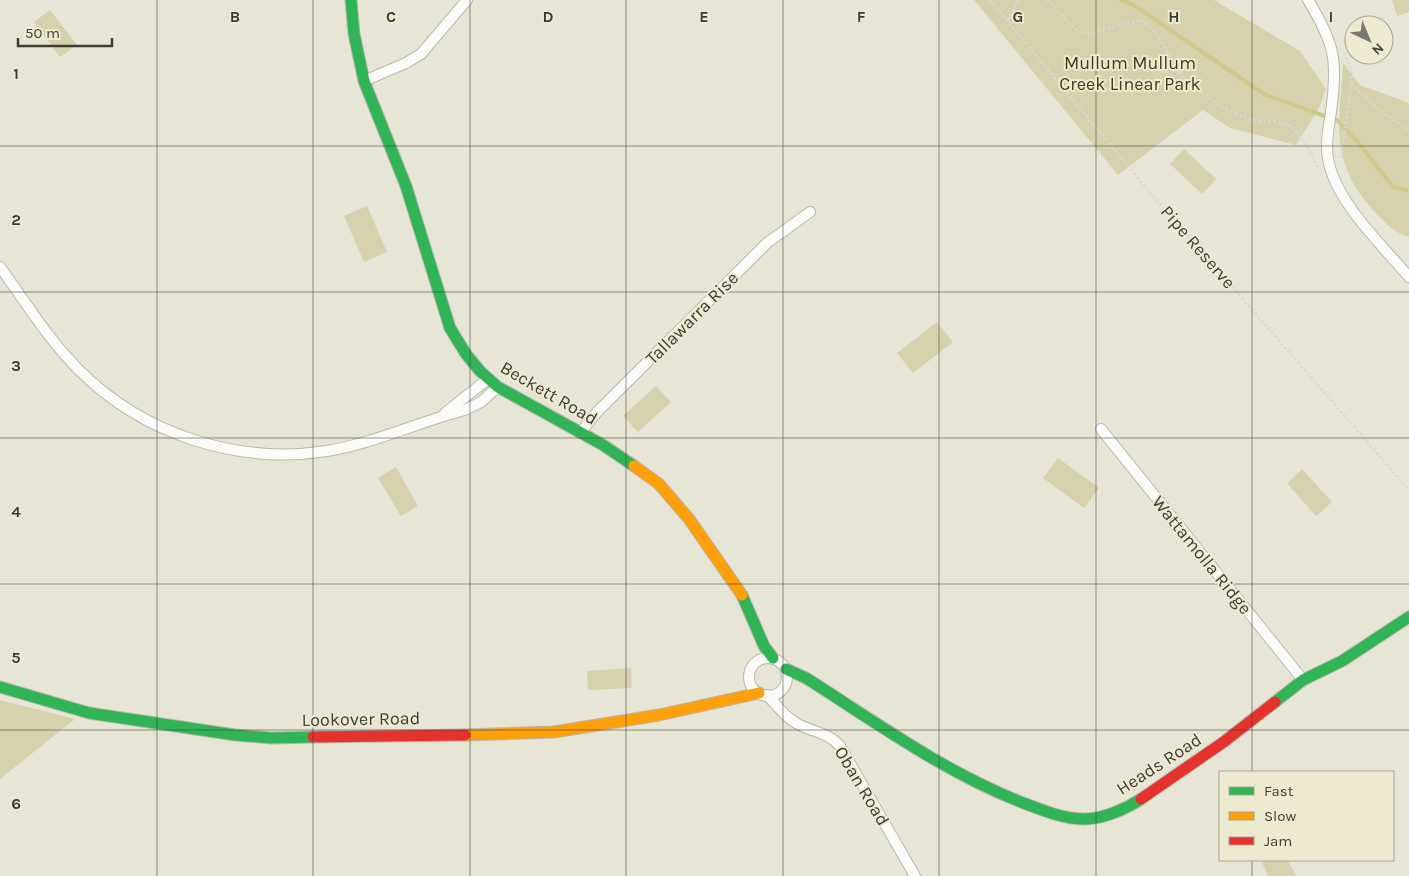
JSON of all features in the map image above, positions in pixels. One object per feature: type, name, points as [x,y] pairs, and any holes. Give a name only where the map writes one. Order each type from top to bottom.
[{"type":"street","name":"Beckett Road","points":[[351,0],[355,40],[364,81],[406,186],[450,328],[466,354],[488,379],[498,387],[581,432],[660,484],[676,502],[736,585],[747,603],[756,630],[773,658]]},
{"type":"street","points":[[364,81],[406,63],[421,54],[466,0]]},
{"type":"street","points":[[1308,0],[1328,38],[1336,70],[1327,146],[1332,173],[1348,205],[1409,277]]},
{"type":"street","name":"Tallawarra Rise","points":[[581,432],[597,412],[767,243],[810,212]]},
{"type":"street","points":[[0,267],[59,347],[78,369],[100,389],[150,423],[195,441],[254,453],[305,453],[349,446],[440,416],[474,407],[498,387]]},
{"type":"street","points":[[440,416],[488,379]]},
{"type":"street","name":"Wattamolla Ridge","points":[[1101,429],[1303,680]]},
{"type":"street","name":"Heads Road","points":[[786,669],[806,678],[951,769],[994,792],[1052,814],[1084,819],[1097,818],[1134,804],[1225,741],[1303,680],[1342,661],[1409,617]]},
{"type":"street","name":"Beckett Road","points":[[756,630],[758,661]]},
{"type":"street","points":[[788,717],[782,689],[787,675],[786,669],[773,658],[758,661],[751,669],[750,681],[763,694],[782,689],[806,678]]},
{"type":"street","name":"Lookover Road","points":[[725,700],[750,681]]},
{"type":"street","name":"Lookover Road","points":[[0,687],[89,713],[227,734],[272,738],[487,735],[554,732],[659,716],[725,700],[763,694]]},
{"type":"street","name":"Oban Road","points":[[763,694],[796,723],[834,739],[840,746],[915,876]]},
{"type":"path","name":"Pipe Reserve","points":[[990,0],[1147,189],[1409,490]]},
{"type":"path","points":[[1008,20],[1018,0]]},
{"type":"path","points":[[1047,0],[1077,31],[1091,34],[1114,26],[1142,20],[1156,33],[1183,78],[1222,107],[1248,119],[1264,122],[1274,121],[1291,126],[1306,145],[1321,174],[1332,173]]},
{"type":"path","points":[[1342,163],[1340,156],[1352,84],[1383,113],[1409,130]]},
{"type":"green space","name":"Mullum Mullum Creek Linear Park","points":[[974,0],[1214,0],[1300,51],[1326,89],[1319,108],[1296,145],[1230,128],[1203,110],[1118,175]]},
{"type":"green space","points":[[1392,0],[1409,0],[1409,12],[1397,16]]},
{"type":"green space","points":[[50,10],[77,45],[60,57],[34,22]]},
{"type":"green space","points":[[1343,63],[1360,85],[1409,103],[1409,237],[1395,231],[1376,213],[1361,195],[1350,177],[1340,143]]},
{"type":"green space","points":[[1184,149],[1216,179],[1202,194],[1170,164]]},
{"type":"green space","points":[[367,206],[387,252],[364,262],[344,216]]},
{"type":"green space","points":[[937,322],[953,342],[913,373],[897,353]]},
{"type":"green space","points":[[656,386],[671,402],[638,432],[623,416]]},
{"type":"green space","points":[[1058,458],[1099,488],[1084,508],[1043,478]]},
{"type":"green space","points":[[396,467],[418,506],[401,516],[378,478]]},
{"type":"green space","points":[[1302,469],[1332,502],[1316,516],[1287,483]]},
{"type":"green space","points":[[631,668],[632,688],[588,690],[587,671]]},
{"type":"green space","points":[[0,700],[75,719],[0,779]]},
{"type":"green space","points":[[1261,861],[1288,861],[1296,876],[1268,876]]},
{"type":"waterway","points":[[1121,0],[1132,4],[1264,94],[1338,121],[1357,141],[1393,187],[1409,191]]},
{"type":"traffic: fast","points":[[351,0],[354,34],[364,81],[406,186],[450,328],[466,354],[480,371],[498,387],[603,445],[634,466]]},
{"type":"traffic: fast","points":[[742,595],[764,646],[773,658]]},
{"type":"traffic: fast","points":[[1275,702],[1303,680],[1342,661],[1409,617]]},
{"type":"traffic: fast","points":[[786,669],[806,678],[940,763],[997,792],[1026,804],[1069,818],[1091,819],[1114,813],[1141,799]]},
{"type":"traffic: fast","points":[[0,687],[89,713],[235,735],[272,738],[313,737]]},
{"type":"traffic: slow","points":[[634,466],[659,484],[689,519],[742,595]]},
{"type":"traffic: slow","points":[[465,735],[554,732],[659,715],[759,693]]},
{"type":"traffic: jam","points":[[1141,799],[1225,741],[1275,702]]},
{"type":"traffic: jam","points":[[313,737],[465,735]]}]
